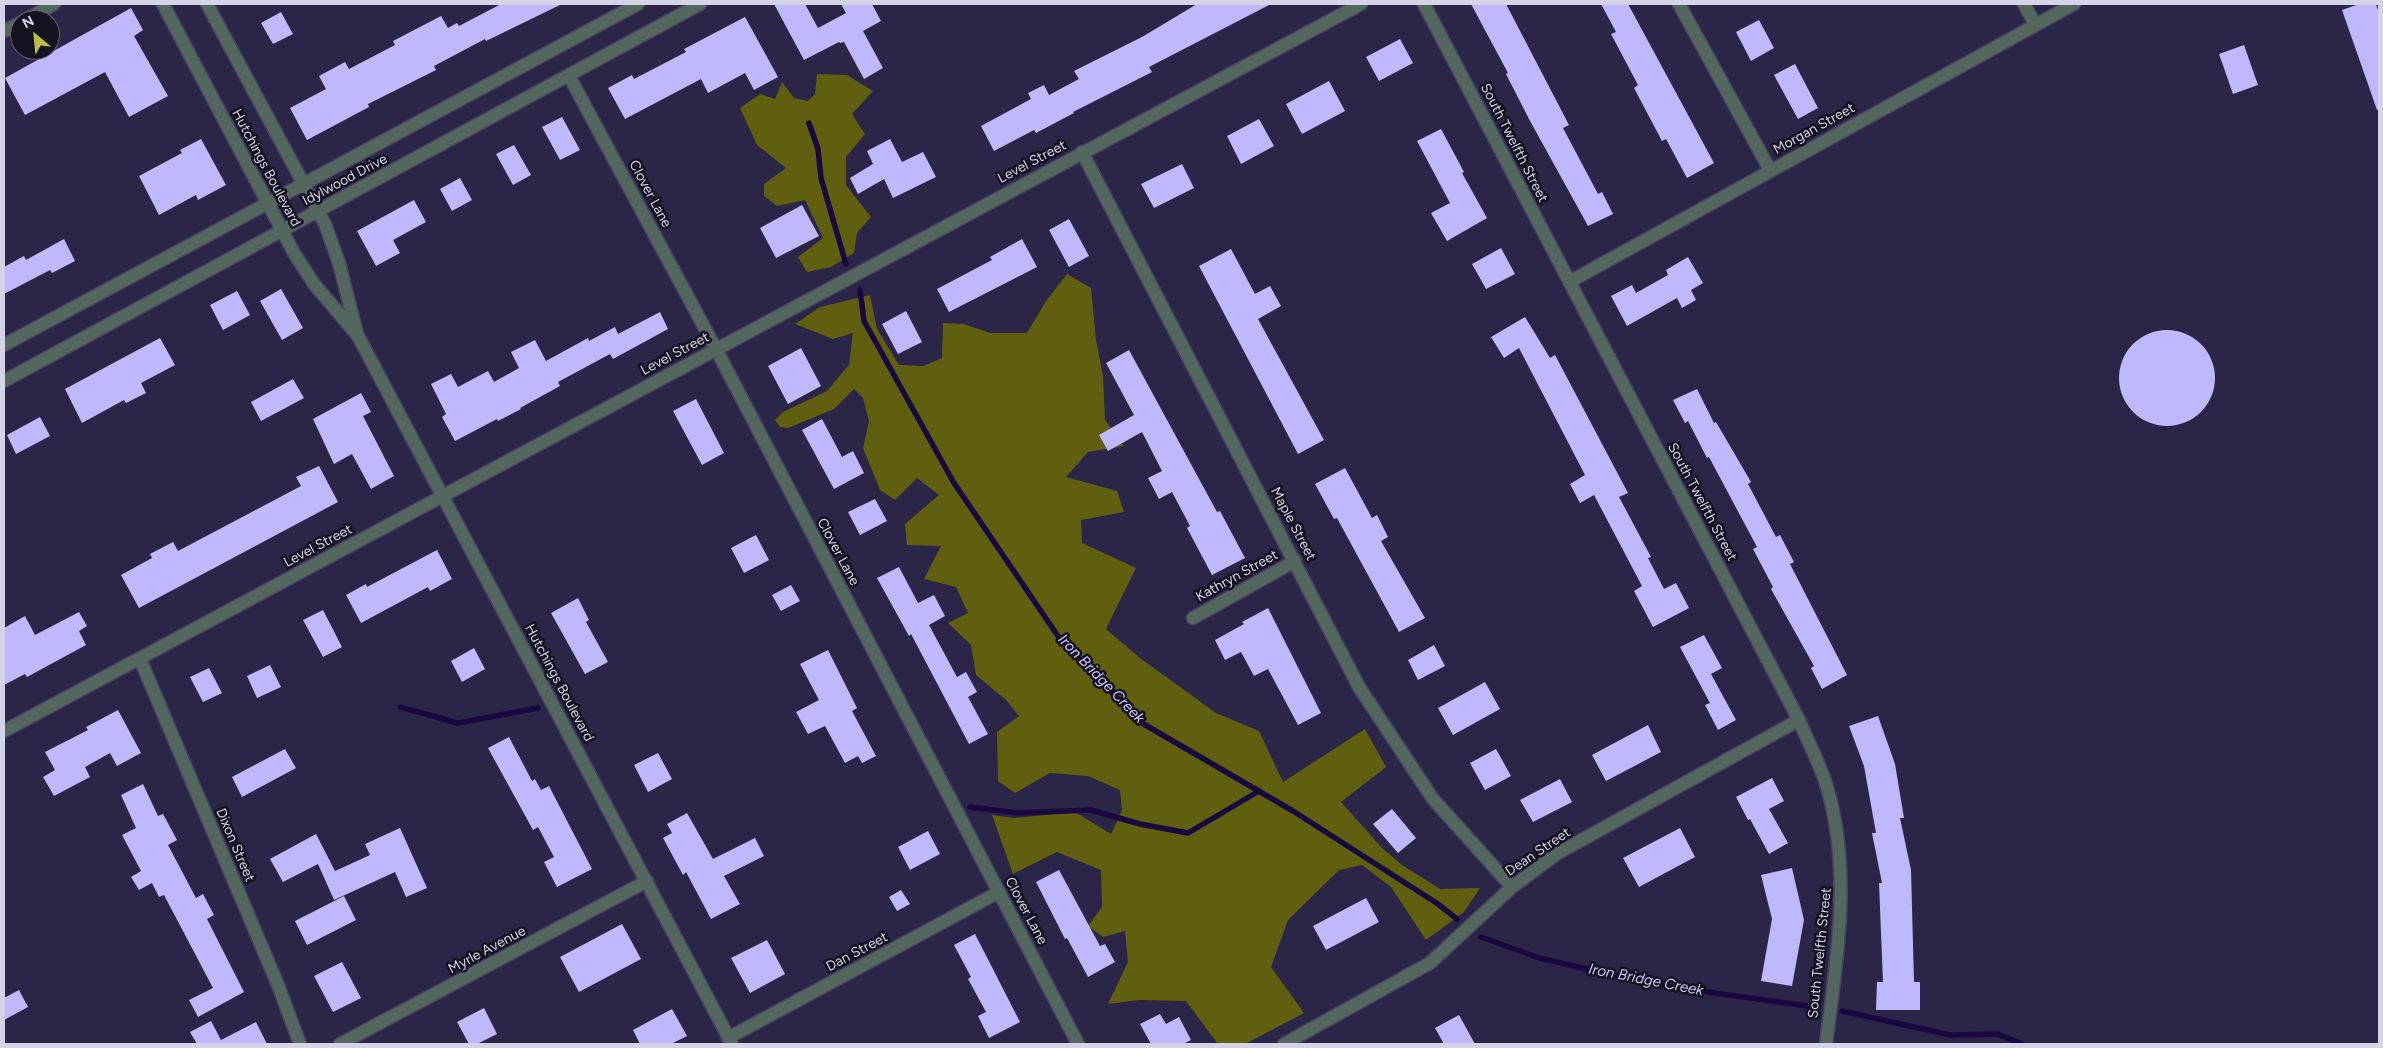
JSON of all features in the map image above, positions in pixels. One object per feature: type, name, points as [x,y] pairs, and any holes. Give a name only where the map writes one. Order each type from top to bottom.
[{"type":"street","name":"Hutchings Boulevard","points":[[163,4],[268,204],[314,284],[358,336],[730,1041]]},
{"type":"street","name":"Hutchings Boulevard","points":[[207,4],[319,211],[339,263],[358,336]]},
{"type":"street","name":"Idylwood Drive","points":[[4,345],[638,4]]},
{"type":"street","name":"Idylwood Drive","points":[[4,381],[700,4]]},
{"type":"street","name":"Level Street","points":[[4,731],[1361,4]]},
{"type":"street","name":"South Twelfth Street","points":[[1424,4],[1799,720],[1826,785],[1833,809],[1841,860],[1842,889],[1840,936],[1826,1044]]},
{"type":"street","points":[[1679,4],[1770,170]]},
{"type":"street","points":[[2024,4],[2035,24]]},
{"type":"street","name":"Morgan Street","points":[[1569,282],[2074,4]]},
{"type":"street","name":"Clover Lane","points":[[569,76],[716,349],[1078,1044]]},
{"type":"street","name":"Maple Street","points":[[1082,152],[1360,687],[1434,799],[1512,887]]},
{"type":"street","name":"Kathryn Street","points":[[1193,618],[1295,561]]},
{"type":"street","name":"Dixon Street","points":[[140,659],[278,985],[300,1044]]},
{"type":"street","name":"Dean Street","points":[[1284,1044],[1430,963],[1512,887],[1558,853],[1799,720]]},
{"type":"street","name":"Myrle Avenue","points":[[340,1044],[647,882]]},
{"type":"street","name":"Dan Street","points":[[730,1041],[999,892]]},
{"type":"shaded area","points":[[817,74],[847,75],[873,91],[852,114],[865,134],[846,157],[846,185],[871,217],[857,233],[854,253],[831,267],[807,272],[798,257],[823,238],[805,200],[777,206],[764,196],[764,184],[786,168],[757,145],[740,108],[760,94],[775,99],[782,82],[794,98],[808,101],[815,94]]},
{"type":"shaded area","points":[[1067,274],[1091,288],[1096,340],[1103,376],[1105,420],[1124,446],[1088,452],[1066,477],[1117,491],[1124,512],[1081,520],[1082,543],[1136,568],[1106,629],[1140,658],[1216,713],[1259,731],[1283,782],[1365,729],[1386,767],[1341,802],[1382,848],[1402,865],[1440,889],[1480,888],[1464,912],[1426,940],[1391,887],[1362,865],[1339,870],[1288,920],[1271,967],[1304,1013],[1245,1044],[1218,1044],[1186,1001],[1139,1000],[1108,1004],[1128,962],[1125,931],[1103,937],[1088,926],[1102,907],[1101,870],[1057,852],[1013,874],[992,815],[1014,818],[1075,812],[1111,834],[1122,810],[1120,790],[1088,776],[1050,773],[1015,793],[998,781],[997,732],[1019,716],[1006,700],[976,675],[971,645],[948,623],[968,613],[956,587],[924,579],[941,546],[907,545],[905,524],[939,495],[917,478],[895,500],[880,490],[863,448],[869,421],[863,398],[854,389],[834,409],[788,428],[780,427],[775,420],[783,412],[827,391],[849,365],[853,333],[833,339],[795,324],[820,307],[870,295],[877,329],[899,365],[923,366],[942,358],[943,323],[964,324],[990,333],[1027,333],[1046,301]]},
{"type":"building","points":[[501,4],[562,4],[486,41],[485,39],[434,66],[436,70],[368,104],[369,107],[307,140],[290,108],[326,89],[319,76],[345,62],[349,69],[395,45],[393,41],[441,16],[448,28],[457,23],[459,26]]},
{"type":"building","points":[[774,4],[805,4],[818,28],[846,13],[841,4],[872,4],[881,21],[863,31],[883,68],[864,79],[844,42],[839,42],[804,60]]},
{"type":"building","points":[[1197,4],[1271,4],[1149,67],[1152,72],[1036,133],[1034,130],[994,151],[981,126],[1031,99],[1028,93],[1044,85],[1049,95],[1079,79],[1074,71],[1142,37]]},
{"type":"building","points":[[1471,4],[1506,4],[1569,125],[1563,128],[1598,194],[1602,192],[1613,214],[1588,226],[1529,119],[1506,74],[1508,73]]},
{"type":"building","points":[[1601,4],[1628,4],[1714,163],[1687,178],[1666,139],[1662,141],[1634,88],[1638,85],[1611,34],[1616,32]]},
{"type":"building","points":[[2359,4],[2376,4],[2379,13],[2379,109],[2377,110],[2342,10]]},
{"type":"building","points":[[131,8],[143,30],[134,36],[168,96],[129,117],[105,72],[25,115],[5,78],[37,60],[60,60],[60,47]]},
{"type":"building","points":[[281,12],[293,34],[273,44],[261,23]]},
{"type":"building","points":[[745,17],[778,77],[754,90],[745,73],[708,93],[701,79],[625,119],[608,88],[632,75],[634,79],[686,52],[684,49]]},
{"type":"building","points":[[1759,20],[1774,48],[1751,61],[1736,32]]},
{"type":"building","points":[[1400,39],[1413,63],[1379,81],[1366,57]]},
{"type":"building","points":[[2244,45],[2258,85],[2233,94],[2219,54]]},
{"type":"building","points":[[1795,64],[1818,108],[1798,119],[1774,75]]},
{"type":"building","points":[[1329,81],[1345,111],[1302,134],[1286,104]]},
{"type":"building","points":[[562,117],[580,150],[560,160],[542,127]]},
{"type":"building","points":[[1259,119],[1274,146],[1241,164],[1227,136]]},
{"type":"building","points":[[1441,129],[1464,172],[1462,173],[1487,218],[1447,241],[1431,213],[1450,203],[1417,141]]},
{"type":"building","points":[[201,139],[226,185],[198,200],[196,195],[159,215],[139,176],[182,153],[180,150]]},
{"type":"building","points":[[890,139],[902,162],[923,152],[936,177],[893,198],[884,179],[858,194],[850,178],[873,164],[867,151]]},
{"type":"building","points":[[514,145],[531,175],[513,185],[496,154]]},
{"type":"building","points":[[1182,164],[1194,188],[1154,208],[1141,184]]},
{"type":"building","points":[[460,178],[472,200],[452,211],[440,189]]},
{"type":"building","points":[[414,200],[426,222],[393,240],[400,253],[376,266],[357,231]]},
{"type":"building","points":[[802,205],[819,236],[776,258],[760,228]]},
{"type":"building","points":[[1069,219],[1089,256],[1069,267],[1049,230]]},
{"type":"building","points":[[64,239],[75,261],[52,273],[50,270],[4,294],[4,267],[24,256],[26,260]]},
{"type":"building","points":[[1022,239],[1037,267],[949,312],[937,289],[992,260],[990,257]]},
{"type":"building","points":[[1501,248],[1515,274],[1486,289],[1472,264]]},
{"type":"building","points":[[1231,249],[1255,294],[1270,286],[1281,306],[1258,319],[1324,440],[1298,454],[1199,266]]},
{"type":"building","points":[[1688,257],[1703,283],[1691,290],[1696,300],[1682,308],[1677,298],[1627,326],[1611,296],[1632,285],[1636,293],[1668,275],[1666,270]]},
{"type":"building","points":[[281,289],[303,328],[282,340],[260,301]]},
{"type":"building","points":[[237,291],[250,315],[223,330],[210,305]]},
{"type":"building","points":[[906,311],[922,342],[898,354],[882,324]]},
{"type":"building","points":[[660,312],[668,329],[613,359],[610,354],[558,382],[560,386],[521,409],[455,441],[442,417],[446,414],[431,384],[451,374],[458,387],[488,371],[494,382],[519,368],[511,352],[535,340],[546,361],[588,338],[589,341],[615,327],[618,334]]},
{"type":"building","points":[[1525,317],[1550,358],[1555,355],[1628,493],[1619,497],[1651,557],[1648,558],[1664,589],[1676,583],[1689,608],[1653,627],[1634,591],[1642,586],[1594,495],[1580,503],[1570,484],[1585,475],[1519,348],[1504,358],[1491,337]]},
{"type":"building","points":[[2167,330],[2185,334],[2201,344],[2211,360],[2215,378],[2211,396],[2201,412],[2185,422],[2167,426],[2149,422],[2133,412],[2123,396],[2119,378],[2123,360],[2133,344],[2149,334]]},
{"type":"building","points":[[160,338],[175,365],[141,383],[146,393],[126,403],[124,400],[82,423],[65,389]]},
{"type":"building","points":[[801,348],[821,386],[788,404],[768,366]]},
{"type":"building","points":[[1129,350],[1217,512],[1220,511],[1245,558],[1212,575],[1187,528],[1190,526],[1172,492],[1159,499],[1148,478],[1162,471],[1142,432],[1108,451],[1099,435],[1134,415],[1106,363]]},
{"type":"building","points":[[293,379],[304,398],[261,421],[251,402]]},
{"type":"building","points":[[1697,389],[1714,423],[1716,422],[1751,482],[1748,484],[1776,537],[1780,535],[1794,562],[1790,564],[1847,675],[1822,689],[1811,668],[1814,666],[1771,589],[1773,587],[1753,549],[1757,547],[1709,457],[1707,458],[1688,421],[1685,423],[1673,400]]},
{"type":"building","points":[[361,393],[371,412],[363,416],[394,476],[371,489],[352,454],[334,464],[313,419]]},
{"type":"building","points":[[696,399],[724,453],[702,465],[673,411]]},
{"type":"building","points":[[40,417],[50,436],[16,454],[7,435]]},
{"type":"building","points":[[822,419],[842,457],[853,451],[864,473],[834,489],[802,430]]},
{"type":"building","points":[[319,466],[338,502],[139,608],[121,575],[152,558],[150,554],[173,542],[178,551],[301,486],[296,477]]},
{"type":"building","points":[[1345,468],[1372,518],[1377,515],[1388,537],[1381,541],[1425,618],[1399,632],[1337,518],[1334,519],[1315,484]]},
{"type":"building","points":[[875,499],[887,521],[860,535],[848,512]]},
{"type":"building","points":[[756,535],[769,560],[744,573],[731,548]]},
{"type":"building","points":[[437,550],[452,579],[430,591],[428,587],[361,623],[346,595],[366,584],[367,587]]},
{"type":"building","points":[[899,567],[918,603],[934,595],[945,616],[929,625],[957,677],[966,672],[977,692],[968,697],[988,734],[969,744],[911,634],[909,636],[877,578]]},
{"type":"building","points":[[791,585],[800,601],[781,611],[772,595]]},
{"type":"building","points":[[578,598],[589,620],[586,622],[608,662],[585,674],[551,613]]},
{"type":"building","points":[[1268,608],[1321,713],[1298,725],[1268,669],[1254,676],[1241,652],[1225,660],[1215,640]]},
{"type":"building","points":[[323,610],[342,647],[323,657],[303,620]]},
{"type":"building","points":[[79,612],[87,626],[79,631],[86,645],[27,677],[25,674],[4,685],[4,628],[25,616],[35,635]]},
{"type":"building","points":[[1704,635],[1722,668],[1711,674],[1736,720],[1718,730],[1705,705],[1710,703],[1680,647]]},
{"type":"building","points":[[1434,645],[1445,666],[1418,680],[1408,660]]},
{"type":"building","points":[[474,648],[485,669],[462,682],[451,661]]},
{"type":"building","points":[[828,650],[857,708],[852,711],[876,756],[862,763],[858,756],[845,763],[825,726],[808,734],[796,712],[819,700],[800,664]]},
{"type":"building","points":[[270,665],[281,687],[257,698],[247,676]]},
{"type":"building","points":[[209,668],[222,693],[203,702],[190,677]]},
{"type":"building","points":[[1485,682],[1500,709],[1453,735],[1438,708]]},
{"type":"building","points":[[118,710],[141,753],[117,766],[110,753],[85,767],[90,777],[54,796],[43,777],[55,770],[45,752],[88,730],[86,727]]},
{"type":"building","points":[[1878,716],[1895,764],[1904,818],[1900,818],[1911,870],[1914,982],[1920,982],[1920,1010],[1876,1010],[1877,982],[1883,982],[1879,883],[1882,883],[1872,833],[1876,833],[1864,766],[1849,726]]},
{"type":"building","points":[[1648,725],[1661,752],[1606,781],[1592,755]]},
{"type":"building","points":[[509,737],[532,781],[535,779],[541,790],[549,786],[592,869],[557,887],[544,862],[554,857],[538,827],[533,830],[488,748]]},
{"type":"building","points":[[285,749],[296,768],[242,797],[232,777]]},
{"type":"building","points":[[1496,749],[1511,776],[1485,790],[1470,763]]},
{"type":"building","points":[[658,753],[672,779],[648,792],[634,765]]},
{"type":"building","points":[[1772,778],[1784,801],[1769,809],[1788,843],[1769,854],[1736,797]]},
{"type":"building","points":[[1560,779],[1572,802],[1533,822],[1520,800]]},
{"type":"building","points":[[143,784],[158,816],[163,814],[177,840],[168,845],[196,898],[203,894],[214,915],[207,919],[244,992],[198,1017],[189,1000],[213,988],[164,895],[159,897],[152,883],[139,890],[131,877],[141,871],[122,835],[136,828],[121,795]]},
{"type":"building","points":[[1392,809],[1416,838],[1398,853],[1373,824]]},
{"type":"building","points":[[687,813],[713,859],[755,838],[764,856],[724,876],[740,904],[711,919],[686,872],[683,875],[663,838],[672,833],[667,824]]},
{"type":"building","points":[[400,828],[427,888],[406,897],[395,872],[334,900],[318,864],[283,882],[270,859],[316,834],[335,871],[370,855],[365,844]]},
{"type":"building","points":[[1680,828],[1695,857],[1639,887],[1623,858]]},
{"type":"building","points":[[928,831],[940,854],[910,870],[898,847]]},
{"type":"building","points":[[1792,868],[1804,920],[1792,986],[1761,981],[1772,919],[1761,875]]},
{"type":"building","points":[[1059,870],[1100,946],[1105,944],[1115,962],[1088,977],[1067,938],[1065,939],[1036,882]]},
{"type":"building","points":[[901,890],[910,904],[897,911],[889,897]]},
{"type":"building","points":[[344,896],[356,920],[307,945],[295,921]]},
{"type":"building","points":[[1366,898],[1379,922],[1326,950],[1313,926]]},
{"type":"building","points":[[622,924],[641,959],[579,992],[560,957]]},
{"type":"building","points":[[975,934],[1020,1022],[989,1038],[978,1016],[986,1012],[968,979],[971,977],[954,945]]},
{"type":"building","points":[[767,940],[785,974],[750,993],[731,958]]},
{"type":"building","points":[[342,962],[361,998],[333,1012],[314,976]]},
{"type":"building","points":[[19,990],[28,1007],[4,1020],[4,998]]},
{"type":"building","points":[[484,1008],[497,1034],[477,1044],[469,1044],[457,1022]]},
{"type":"building","points":[[672,1009],[687,1036],[671,1044],[640,1044],[633,1030]]},
{"type":"building","points":[[1160,1014],[1166,1024],[1179,1017],[1191,1040],[1183,1044],[1151,1044],[1140,1024]]},
{"type":"building","points":[[1459,1015],[1475,1044],[1444,1044],[1435,1028]]},
{"type":"building","points":[[211,1021],[221,1040],[256,1022],[267,1044],[197,1044],[190,1032]]},
{"type":"waterway","name":"Iron Bridge Creek","points":[[809,123],[818,149],[821,178],[846,264]]},
{"type":"waterway","name":"Iron Bridge Creek","points":[[860,290],[864,321],[954,483],[1062,642],[1142,723],[1293,811],[1438,904],[1457,919]]},
{"type":"waterway","points":[[400,707],[458,723],[538,708]]},
{"type":"waterway","points":[[970,807],[1018,813],[1091,810],[1140,824],[1188,833],[1259,791]]},
{"type":"waterway","name":"Iron Bridge Creek","points":[[1481,937],[1539,958],[1657,985],[1815,1007]]},
{"type":"waterway","name":"Iron Bridge Creek","points":[[1842,1011],[1950,1035],[1998,1034],[2022,1044]]}]
